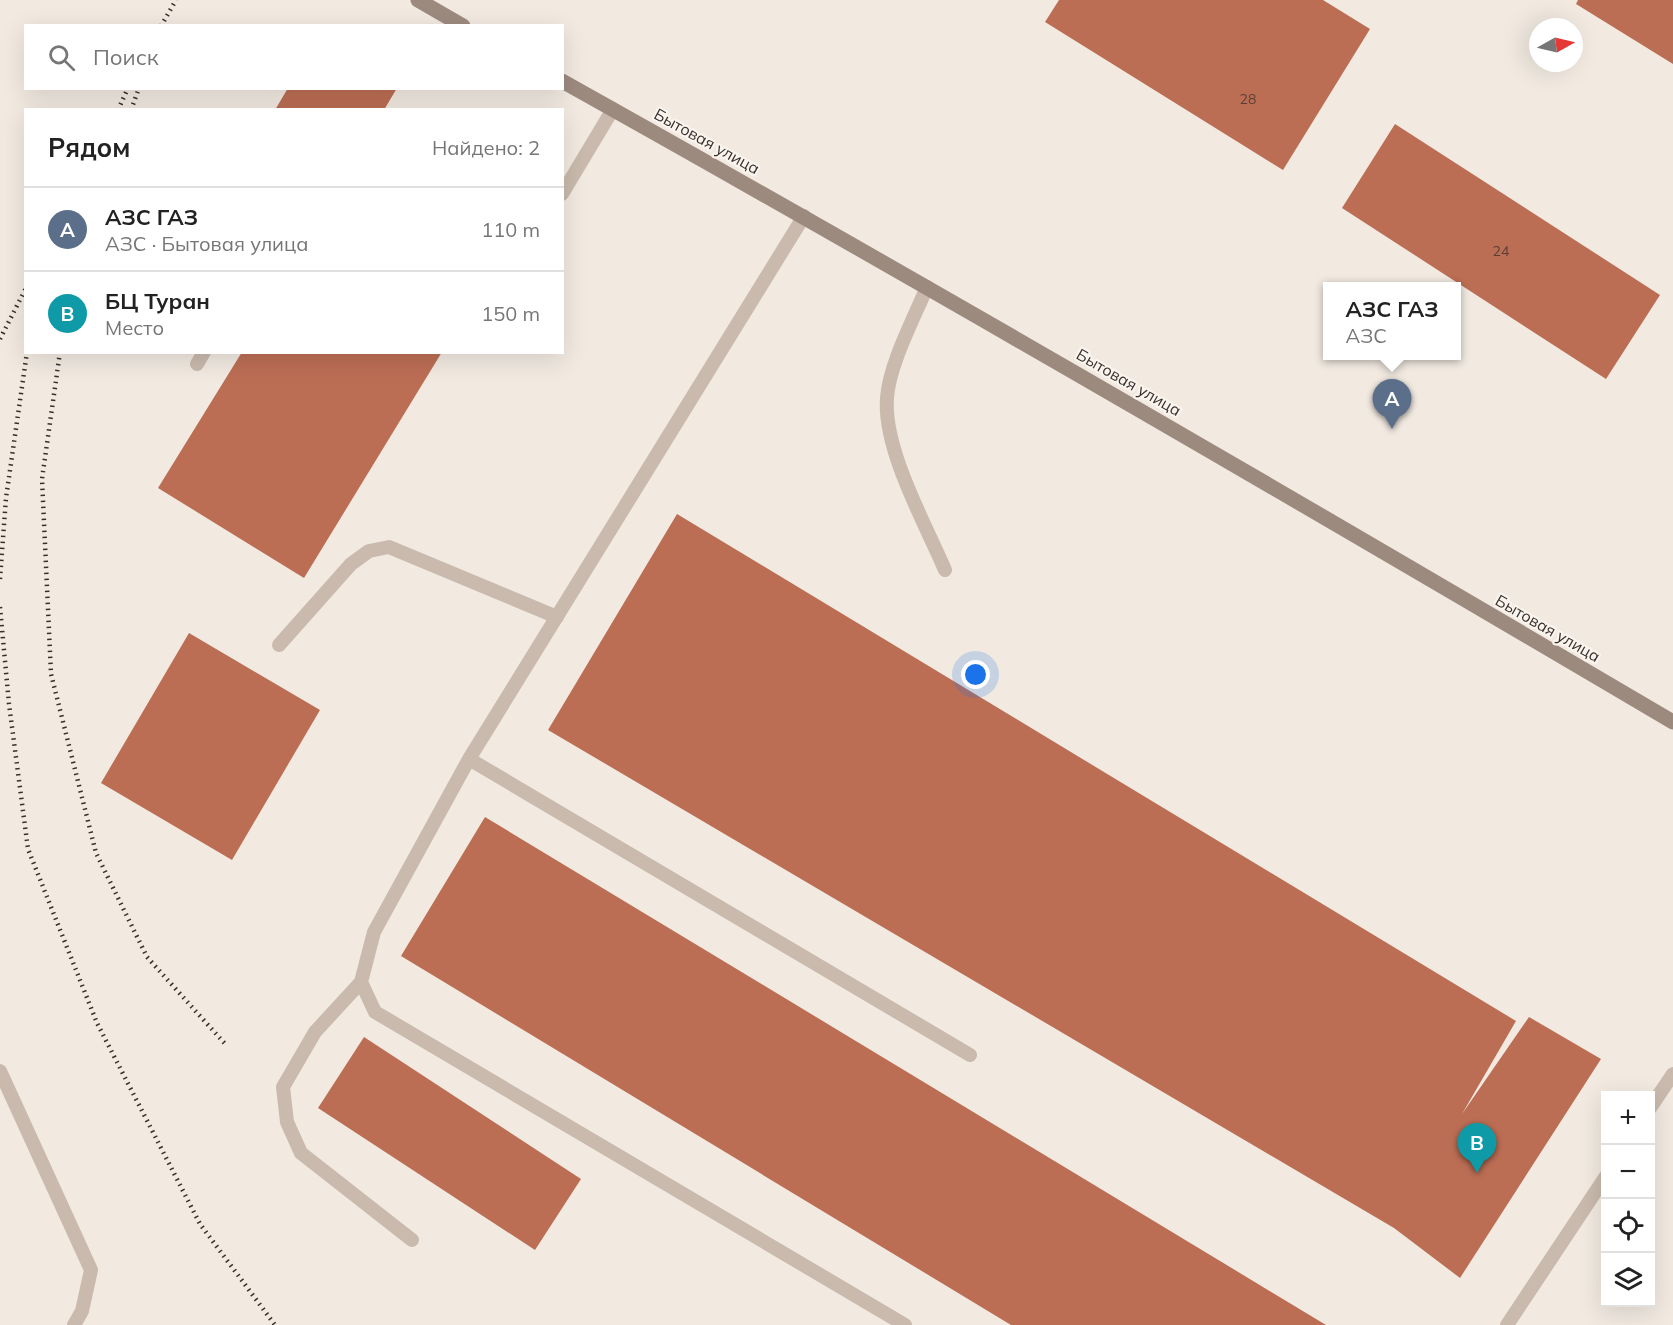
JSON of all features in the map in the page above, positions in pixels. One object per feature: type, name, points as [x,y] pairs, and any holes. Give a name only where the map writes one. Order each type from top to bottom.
[{"type":"main road","points":[[418,0],[460,24]]},
{"type":"main road","name":"Бытовая улица","points":[[564,82],[804,216],[1673,722]]},
{"type":"lane","points":[[564,191],[613,109]]},
{"type":"lane","points":[[412,1240],[301,1153],[287,1122],[283,1087],[315,1032],[361,982],[374,932],[469,759],[804,216]]},
{"type":"lane","points":[[927,287],[900,350],[886,398],[890,441],[945,570]]},
{"type":"lane","points":[[279,645],[351,564],[369,551],[389,547],[557,617]]},
{"type":"lane","points":[[469,759],[970,1054]]},
{"type":"lane","points":[[361,982],[375,1012],[904,1325]]},
{"type":"lane","points":[[0,1071],[91,1270],[82,1311],[74,1325]]},
{"type":"lane","points":[[1655,1101],[1673,1074]]},
{"type":"lane","points":[[1507,1325],[1601,1182]]},
{"type":"building","points":[[1059,0],[1323,0],[1370,29],[1283,170],[1045,22]]},
{"type":"building","points":[[1578,0],[1673,0],[1673,64],[1576,4]]},
{"type":"building","points":[[287,90],[396,90],[385,108],[276,108]]},
{"type":"building","points":[[1395,124],[1660,295],[1606,379],[1461,285],[1461,282],[1456,282],[1342,208]]},
{"type":"building","points":[[241,354],[441,354],[304,578],[158,488]]},
{"type":"building","points":[[677,514],[1516,1021],[1462,1114],[1529,1017],[1601,1059],[1460,1278],[1394,1228],[548,730]]},
{"type":"building","points":[[189,633],[320,710],[232,860],[101,783]]},
{"type":"building","points":[[485,817],[1326,1325],[1011,1325],[401,956]]},
{"type":"building","points":[[364,1037],[581,1179],[535,1250],[318,1108]]},
{"type":"railway","points":[[162,24],[176,0]]},
{"type":"railway","points":[[119,108],[127,90]]},
{"type":"railway","points":[[132,108],[138,90]]},
{"type":"railway","points":[[0,339],[24,292]]},
{"type":"railway","points":[[0,579],[6,498],[27,354]]},
{"type":"railway","points":[[60,354],[42,479],[51,674],[96,853],[147,957],[227,1046]]},
{"type":"railway","points":[[0,607],[9,704],[28,849],[97,1023],[200,1224],[275,1325]]},
{"type":"place","name":"АЗС ГАЗ","points":[[1392,429]]},
{"type":"place","name":"БЦ Туран","points":[[1477,1173]]}]
